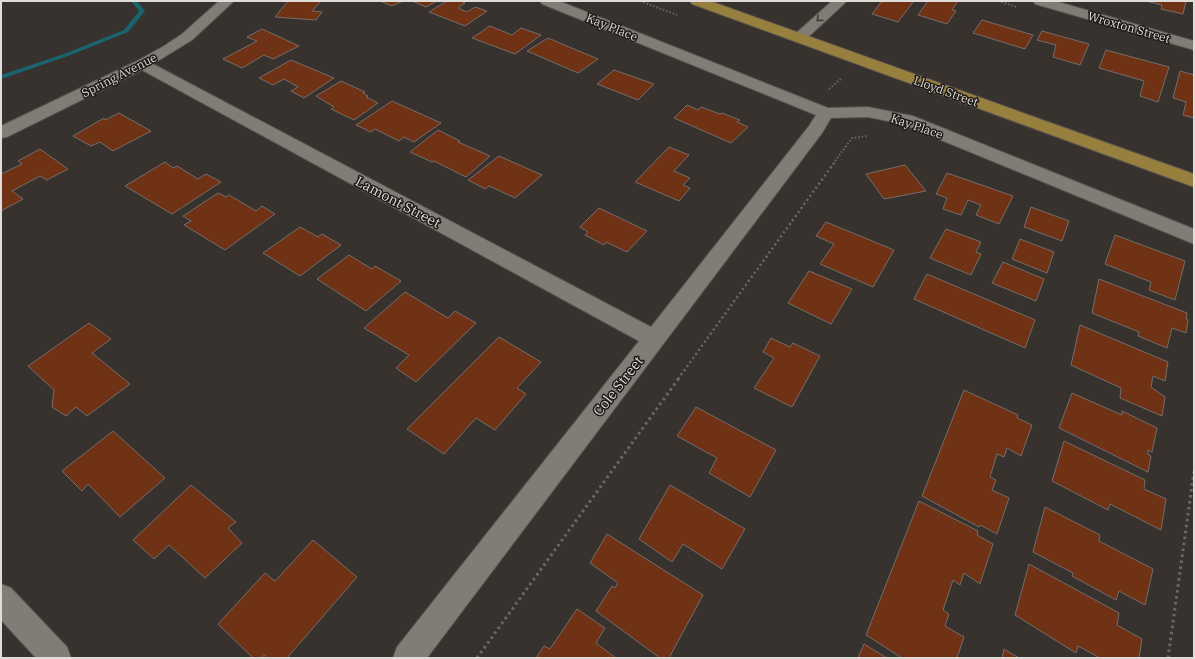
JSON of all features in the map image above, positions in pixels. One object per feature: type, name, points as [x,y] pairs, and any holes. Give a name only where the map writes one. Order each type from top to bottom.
[{"type":"main road","name":"Lloyd Street","points":[[697,1],[1194,180]]},
{"type":"street","name":"Spring Avenue","points":[[1,133],[142,64],[187,37],[227,1]]},
{"type":"street","name":"Kay Place","points":[[547,1],[827,102],[907,120],[1194,237]]},
{"type":"street","points":[[792,35],[800,19],[821,1]]},
{"type":"street","points":[[792,35],[840,1]]},
{"type":"street","name":"Wroxton Street","points":[[1040,1],[1194,46]]},
{"type":"street","name":"Lamont Street","points":[[142,64],[654,340]]},
{"type":"street","name":"Cole Street","points":[[408,658],[816,129],[827,102]]},
{"type":"street","points":[[1,598],[56,658]]},
{"type":"path","points":[[827,102],[844,76]]},
{"type":"path","points":[[477,658],[852,138],[872,136]]},
{"type":"path","points":[[1168,658],[1194,472]]},
{"type":"building","points":[[288,1],[321,1],[312,11],[322,12],[316,20],[275,17]]},
{"type":"building","points":[[380,1],[403,1],[392,6]]},
{"type":"building","points":[[412,1],[437,1],[426,7]]},
{"type":"building","points":[[447,1],[460,1],[465,3],[458,8],[467,12],[475,7],[487,11],[465,26],[429,12]]},
{"type":"building","points":[[882,1],[913,2],[898,22],[872,14]]},
{"type":"building","points":[[928,1],[958,1],[952,10],[956,11],[947,24],[918,15]]},
{"type":"building","points":[[1146,1],[1186,1],[1183,14],[1161,9],[1162,5]]},
{"type":"building","points":[[982,20],[1033,35],[1025,49],[973,33]]},
{"type":"building","points":[[490,26],[512,35],[521,28],[541,35],[515,54],[472,38]]},
{"type":"building","points":[[262,29],[299,46],[273,59],[264,55],[242,68],[223,59],[257,41],[247,37]]},
{"type":"building","points":[[1042,31],[1089,44],[1080,65],[1053,57],[1056,45],[1037,40]]},
{"type":"building","points":[[548,38],[598,59],[578,73],[527,51]]},
{"type":"building","points":[[1106,50],[1169,67],[1158,102],[1140,96],[1144,81],[1099,68]]},
{"type":"building","points":[[291,60],[334,78],[304,98],[291,91],[298,87],[284,79],[273,85],[259,78]]},
{"type":"building","points":[[614,70],[654,84],[638,100],[597,84]]},
{"type":"building","points":[[1180,71],[1194,75],[1194,118],[1183,115],[1186,102],[1173,98]]},
{"type":"building","points":[[341,81],[365,92],[363,93],[368,96],[366,97],[378,103],[354,120],[331,109],[334,107],[316,96]]},
{"type":"building","points":[[392,101],[441,123],[414,142],[404,137],[399,141],[375,129],[371,132],[356,125]]},
{"type":"building","points":[[687,105],[698,110],[701,107],[720,114],[722,113],[740,120],[737,122],[748,127],[731,143],[674,118]]},
{"type":"building","points":[[119,113],[151,131],[113,151],[100,142],[91,146],[73,136],[104,118],[105,120]]},
{"type":"building","points":[[438,130],[460,141],[458,142],[490,156],[466,177],[434,161],[432,162],[410,152]]},
{"type":"building","points":[[669,147],[689,155],[674,171],[690,178],[683,185],[690,188],[679,201],[635,182]]},
{"type":"building","points":[[40,149],[68,169],[47,180],[40,176],[12,191],[23,199],[1,211],[1,174],[22,164],[18,161]]},
{"type":"building","points":[[499,156],[542,175],[515,198],[489,186],[485,189],[468,180]]},
{"type":"building","points":[[165,162],[173,168],[177,166],[198,179],[206,174],[221,182],[172,214],[125,186]]},
{"type":"building","points":[[905,165],[926,191],[884,199],[866,174]]},
{"type":"building","points":[[947,173],[1013,196],[999,224],[976,215],[981,205],[968,200],[961,215],[943,209],[947,198],[936,194]]},
{"type":"building","points":[[218,193],[226,197],[229,195],[256,211],[262,206],[275,214],[225,250],[184,225],[191,221],[183,216]]},
{"type":"building","points":[[1031,207],[1069,221],[1062,241],[1024,227]]},
{"type":"building","points":[[599,208],[647,231],[627,252],[606,242],[604,245],[585,235],[588,232],[580,227]]},
{"type":"building","points":[[826,222],[894,250],[873,287],[820,264],[834,244],[816,236]]},
{"type":"building","points":[[300,227],[318,237],[322,234],[341,245],[300,276],[263,253]]},
{"type":"building","points":[[946,229],[981,242],[976,252],[981,254],[971,275],[930,258]]},
{"type":"building","points":[[1115,235],[1185,261],[1175,300],[1149,290],[1151,282],[1105,264]]},
{"type":"building","points":[[1020,239],[1054,252],[1047,273],[1012,259]]},
{"type":"building","points":[[349,255],[372,269],[375,266],[401,281],[366,311],[317,279]]},
{"type":"building","points":[[1003,262],[1044,279],[1036,301],[992,283]]},
{"type":"building","points":[[809,271],[852,289],[831,324],[788,303]]},
{"type":"building","points":[[927,274],[1035,320],[1025,348],[914,299]]},
{"type":"building","points":[[1099,279],[1187,313],[1186,319],[1188,320],[1186,333],[1172,328],[1167,348],[1138,336],[1139,332],[1092,313]]},
{"type":"building","points":[[405,292],[448,318],[455,311],[476,323],[416,382],[396,368],[409,355],[364,328]]},
{"type":"building","points":[[89,323],[111,339],[92,353],[130,384],[87,416],[76,407],[66,416],[52,407],[54,390],[28,366]]},
{"type":"building","points":[[1080,325],[1168,362],[1165,381],[1153,376],[1151,387],[1165,397],[1162,416],[1120,398],[1121,388],[1071,365]]},
{"type":"building","points":[[499,337],[541,362],[517,388],[526,394],[495,430],[476,418],[444,454],[407,429]]},
{"type":"building","points":[[771,338],[790,347],[793,343],[820,356],[792,407],[754,388],[774,358],[763,352]]},
{"type":"building","points":[[964,390],[1018,415],[1017,418],[1032,425],[1021,456],[1007,448],[1004,457],[997,454],[990,477],[996,480],[992,490],[1009,498],[997,534],[980,525],[979,527],[922,496]]},
{"type":"building","points":[[1072,393],[1122,415],[1122,411],[1157,428],[1152,452],[1148,450],[1148,454],[1151,456],[1148,472],[1059,428]]},
{"type":"building","points":[[696,407],[776,450],[750,497],[709,473],[717,458],[677,436]]},
{"type":"building","points":[[113,431],[165,478],[120,517],[88,484],[82,491],[62,471]]},
{"type":"building","points":[[1064,441],[1145,480],[1144,489],[1166,499],[1161,530],[1110,504],[1108,510],[1052,481]]},
{"type":"building","points":[[191,485],[236,522],[228,528],[242,543],[205,578],[169,545],[154,559],[133,540]]},
{"type":"building","points":[[670,485],[745,529],[722,569],[683,544],[672,562],[639,539]]},
{"type":"building","points":[[919,501],[978,531],[977,535],[993,544],[980,584],[964,573],[960,585],[953,580],[943,610],[949,614],[945,626],[964,637],[957,658],[902,658],[866,635]]},
{"type":"building","points":[[1045,507],[1100,535],[1099,541],[1153,569],[1145,605],[1119,591],[1116,600],[1072,576],[1073,573],[1033,552]]},
{"type":"building","points":[[607,534],[703,595],[669,658],[660,658],[596,611],[612,586],[615,588],[618,583],[590,563]]},
{"type":"building","points":[[313,540],[357,577],[287,658],[267,658],[264,655],[262,658],[253,658],[218,624],[265,573],[275,581]]},
{"type":"building","points":[[1029,564],[1119,613],[1117,625],[1142,639],[1139,658],[1100,658],[1078,646],[1076,653],[1015,615]]},
{"type":"building","points":[[577,609],[605,628],[596,643],[616,658],[536,658],[544,646],[550,649]]},
{"type":"building","points":[[864,644],[887,658],[858,658]]},
{"type":"building","points":[[1004,649],[1019,658],[1002,658]]},
{"type":"waterway","points":[[1,77],[66,55],[126,31],[142,11],[134,1]]}]
